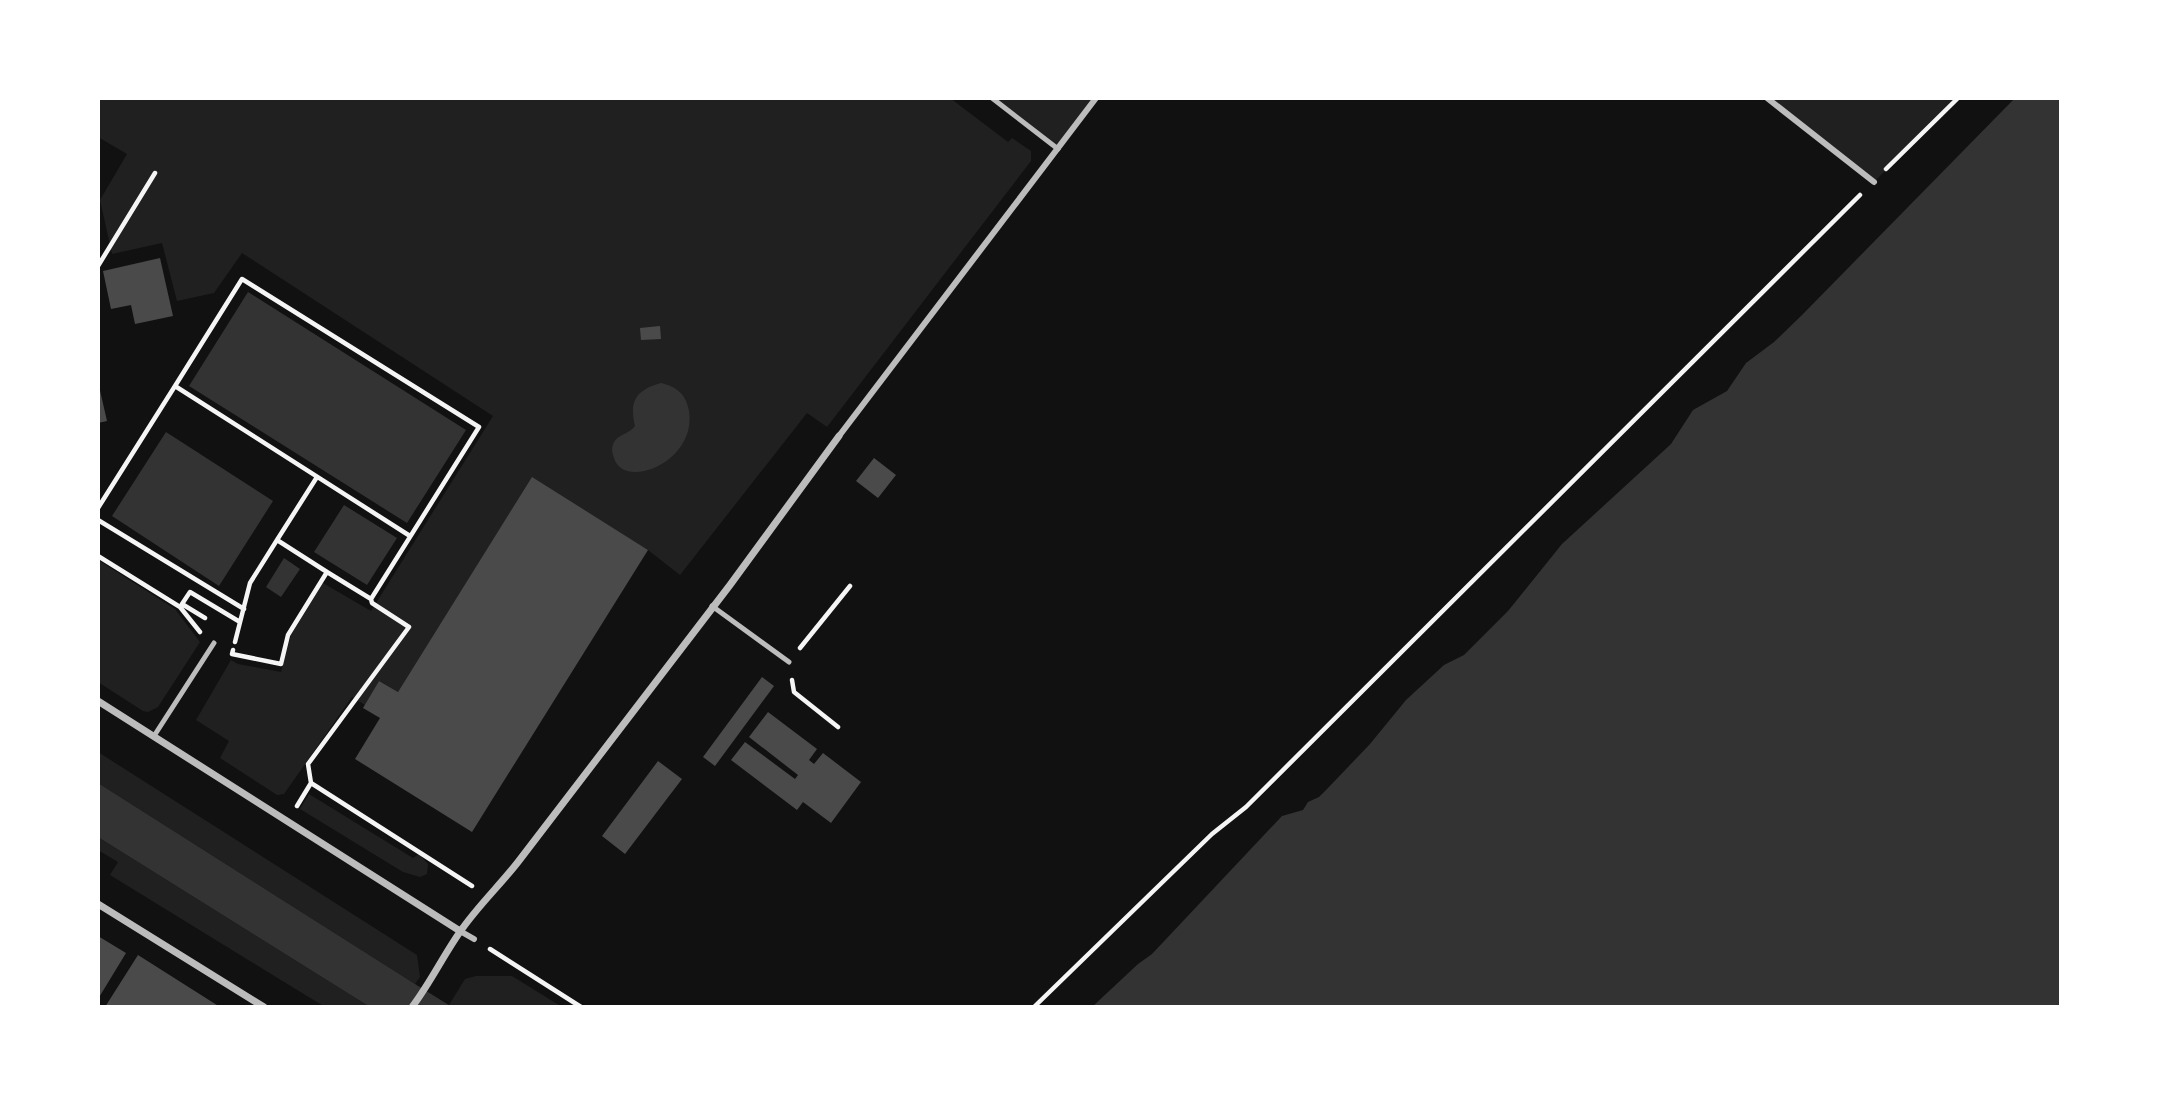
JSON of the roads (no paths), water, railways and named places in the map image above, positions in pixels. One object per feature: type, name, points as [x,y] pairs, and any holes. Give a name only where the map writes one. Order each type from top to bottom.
[{"type":"street","points":[[412,1007],[428,986],[460,931],[518,862],[1096,98]]},
{"type":"street","points":[[1767,98],[1874,182]]},
{"type":"street","points":[[98,701],[474,939]]},
{"type":"street","points":[[98,904],[264,1007]]},
{"type":"lane","points":[[992,98],[1058,149]]},
{"type":"lane","points":[[712,606],[789,662]]},
{"type":"lane","points":[[154,736],[214,643]]}]
